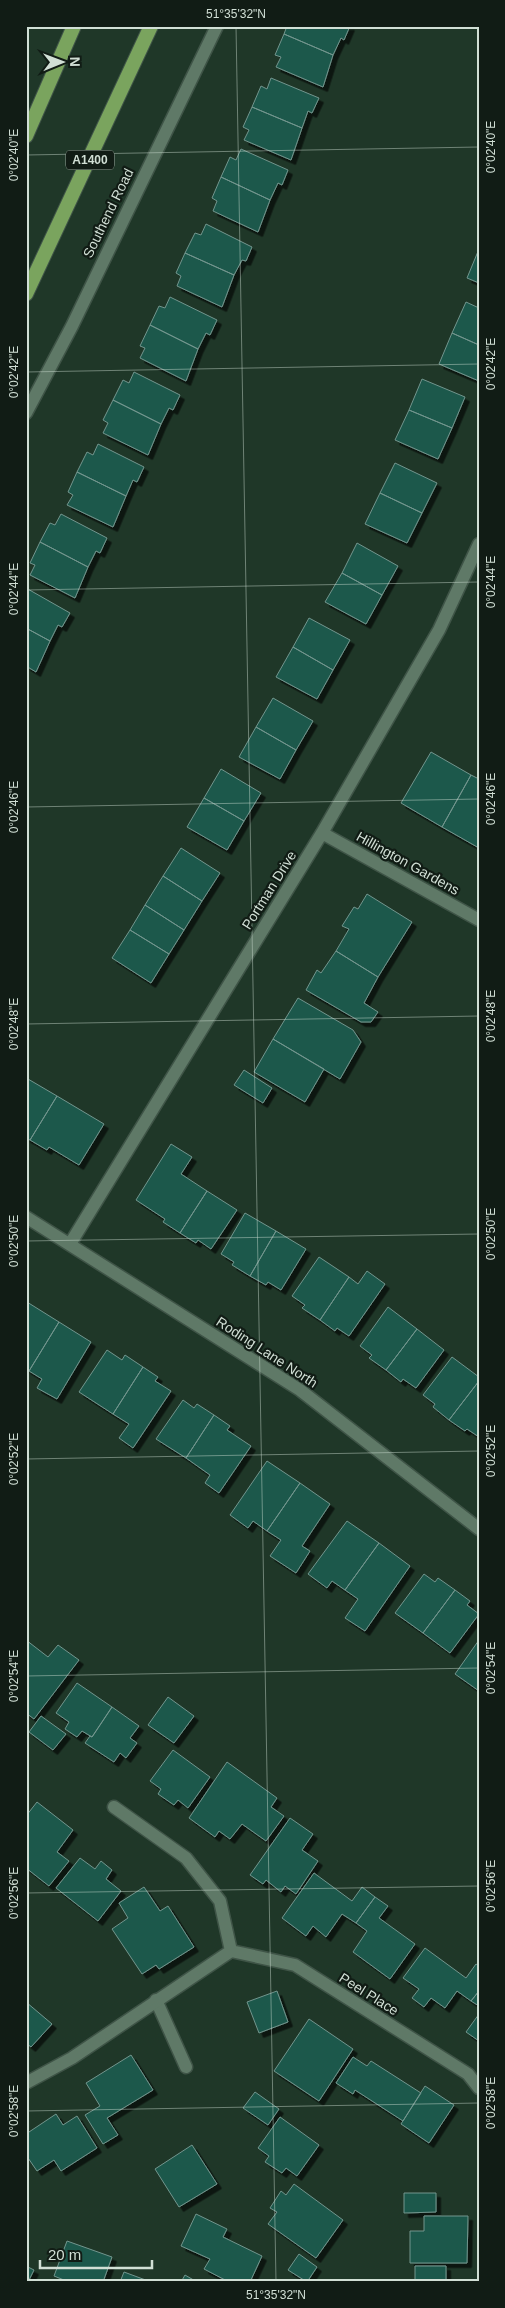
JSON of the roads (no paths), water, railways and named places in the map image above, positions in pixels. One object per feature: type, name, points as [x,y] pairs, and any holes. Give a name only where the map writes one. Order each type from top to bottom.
[{"type":"highway","points":[[26,136],[74,26]]},
{"type":"highway","name":"A1400","points":[[26,294],[152,26]]},
{"type":"street","name":"Southend Road","points":[[26,413],[72,326],[217,26]]},
{"type":"street","name":"Portman Drive","points":[[70,1244],[322,832],[439,630],[479,544]]},
{"type":"street","name":"Hillington Gardens","points":[[322,832],[479,920]]},
{"type":"street","name":"Roding Lane North","points":[[26,1217],[300,1390],[479,1529]]},
{"type":"street","points":[[26,2083],[72,2058],[231,1951],[220,1901],[186,1858],[114,1808]]},
{"type":"street","name":"Peel Place","points":[[231,1951],[295,1965],[468,2074],[479,2088]]},
{"type":"street","points":[[156,2000],[186,2067]]}]
